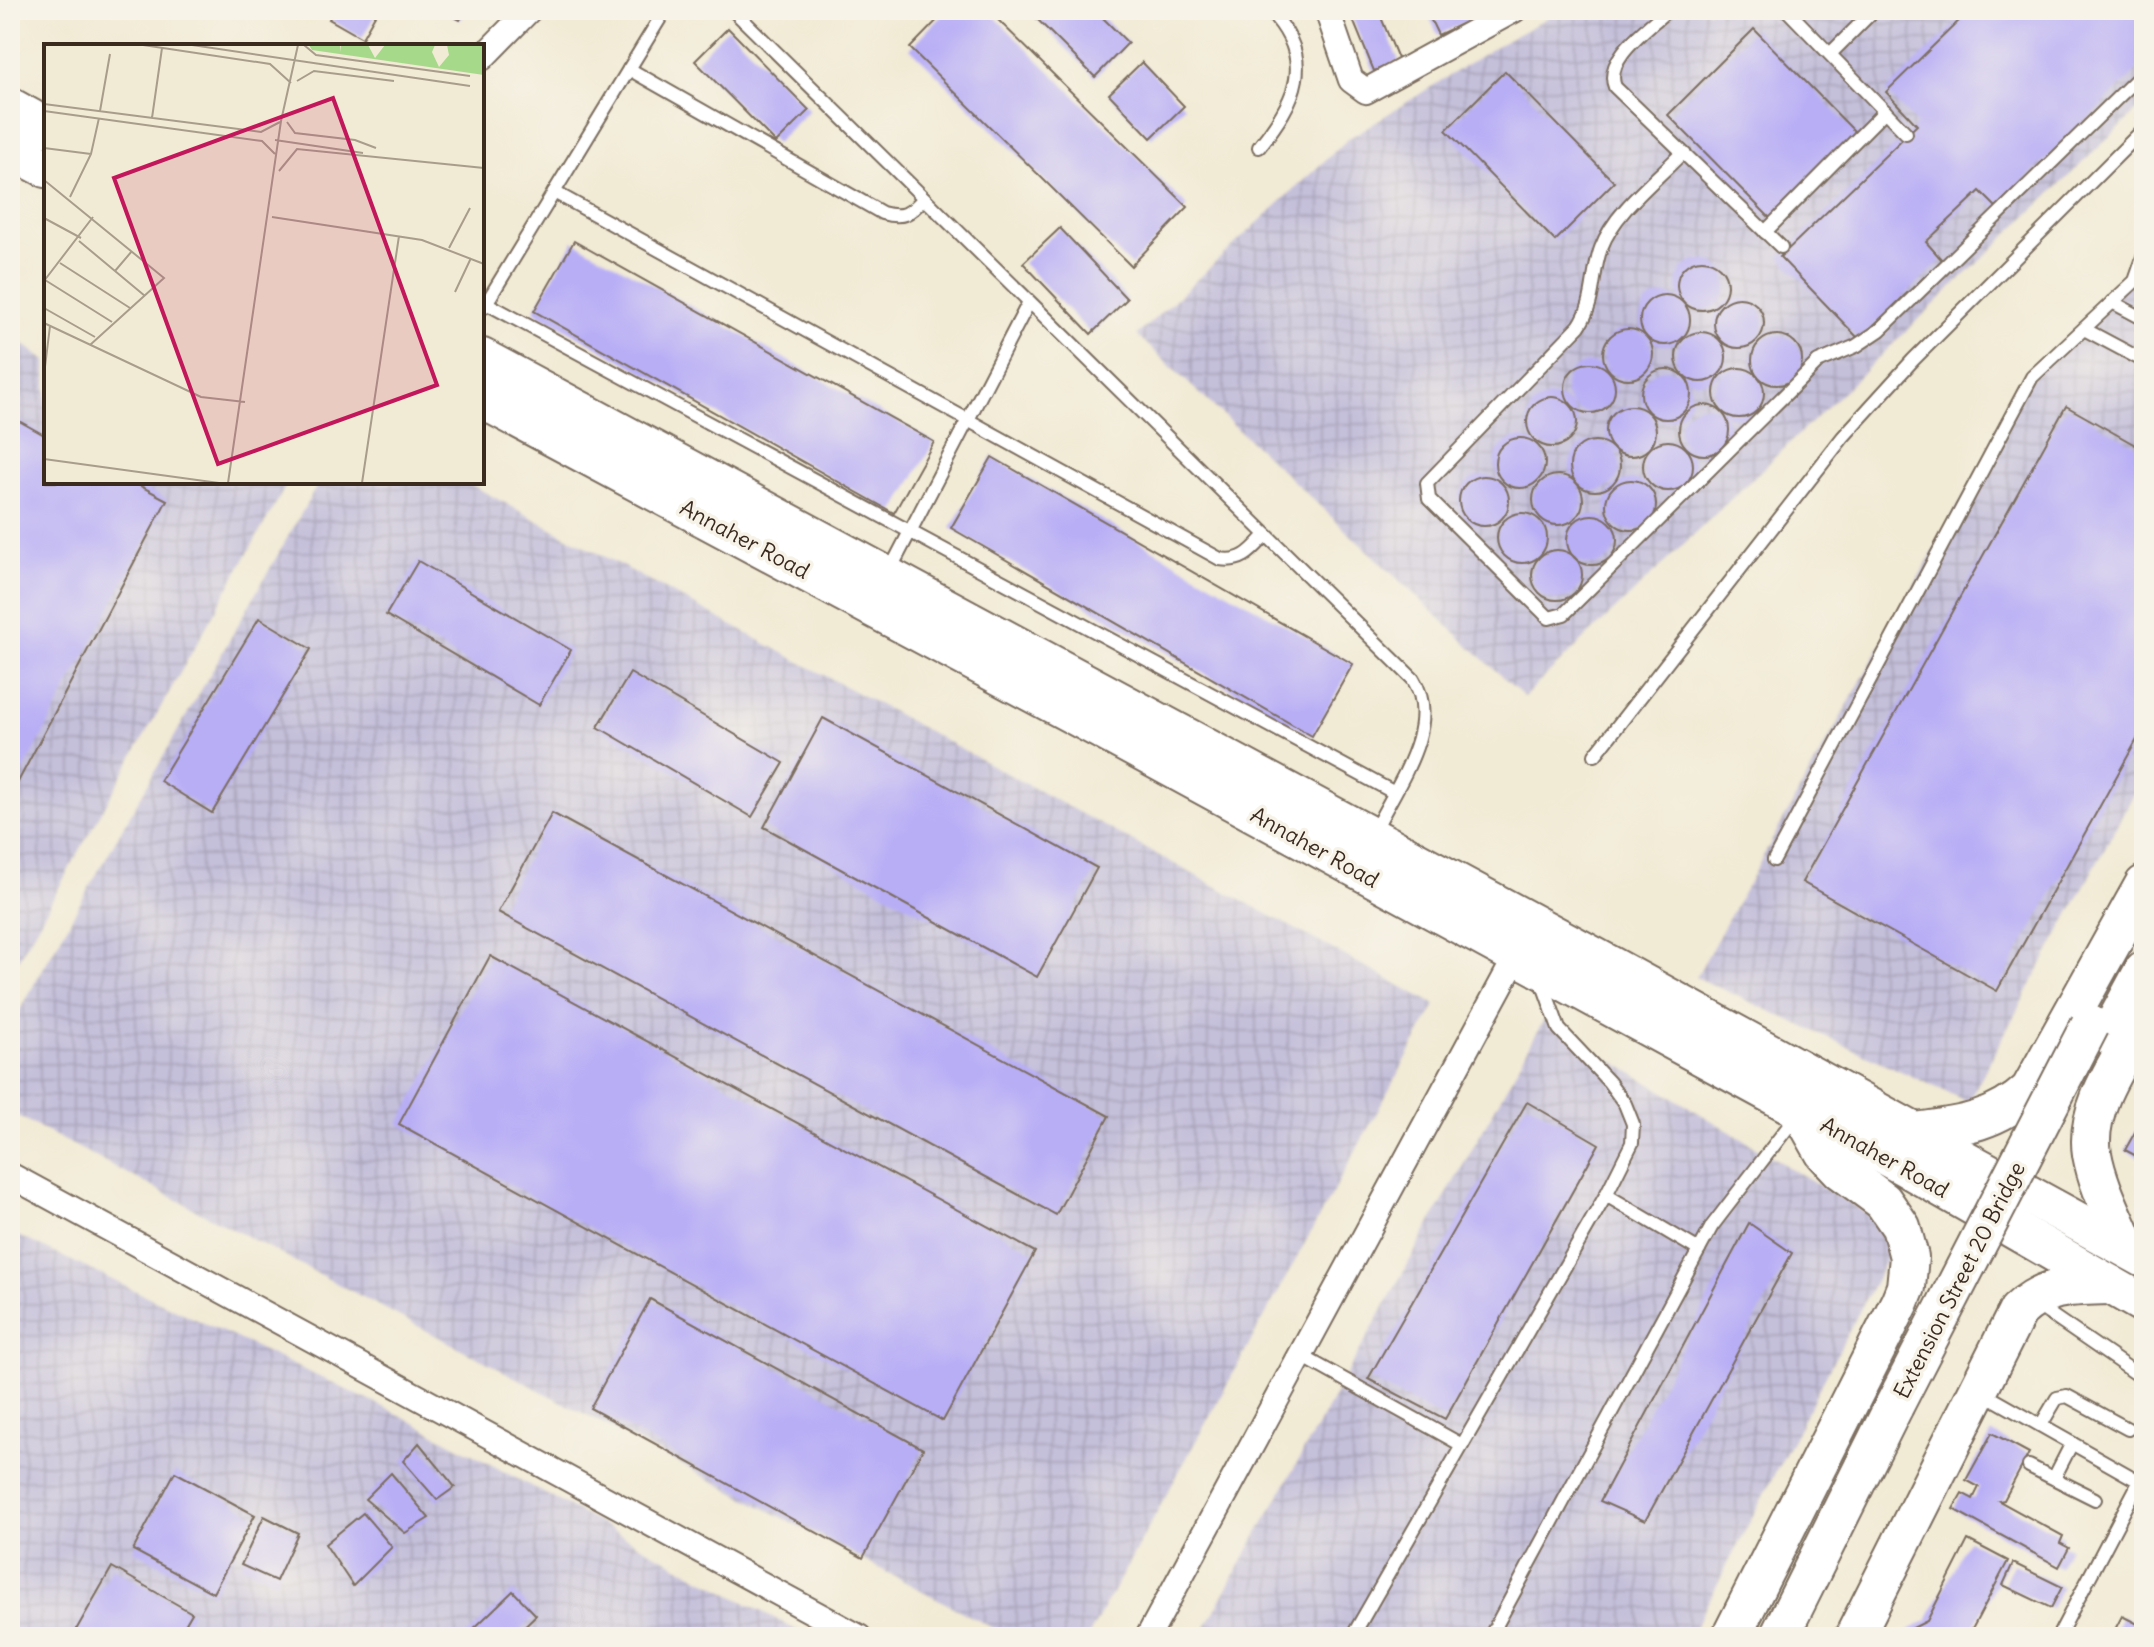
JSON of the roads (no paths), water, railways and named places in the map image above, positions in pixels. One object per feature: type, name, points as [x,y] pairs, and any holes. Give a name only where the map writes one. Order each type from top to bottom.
[{"type":"main road","points":[[10,107],[44,126]]},
{"type":"main road","points":[[10,149],[44,167]]},
{"type":"main road","name":"Annaher Road","points":[[484,359],[1371,836],[2136,1253]]},
{"type":"main road","name":"Annaher Road","points":[[484,400],[1102,730],[1800,1110],[2144,1304]]},
{"type":"main road","points":[[1916,1132],[1976,1123],[2014,1105],[2030,1090],[2144,885]]},
{"type":"main road","name":"Extension Street 20 Bridge","points":[[1779,1637],[1903,1410],[2099,1030],[2144,927]]},
{"type":"main road","name":"Extension Street 20 Bridge","points":[[2099,1030],[2144,970]]},
{"type":"main road","points":[[2136,1253],[2096,1171],[2091,1131],[2104,1092],[2144,1017]]},
{"type":"main road","points":[[1731,1637],[1900,1302],[1909,1272],[1907,1242],[1893,1213],[1824,1152],[1800,1110]]},
{"type":"main road","points":[[1854,1637],[2009,1325],[2030,1300],[2053,1288],[2112,1285]]},
{"type":"main road","name":"Extension Street 20 Bridge","points":[[1801,1637],[1903,1410]]},
{"type":"street","points":[[484,56],[529,10]]},
{"type":"street","points":[[1327,10],[1351,80],[1366,91],[1514,10]]},
{"type":"street","points":[[1148,1637],[1300,1355],[1527,963]]},
{"type":"street","points":[[10,1175],[859,1637]]},
{"type":"lane","points":[[665,10],[484,307],[910,531],[1393,792]]},
{"type":"lane","points":[[733,10],[1413,679],[1421,691],[1425,706],[1421,735],[1371,836]]},
{"type":"lane","points":[[1259,147],[1286,114],[1297,72],[1291,42],[1269,10]]},
{"type":"lane","points":[[1667,10],[1617,60],[1611,73],[1619,93],[1781,247]]},
{"type":"lane","points":[[1787,10],[1906,133]]},
{"type":"lane","points":[[1830,54],[1874,10]]},
{"type":"lane","points":[[629,69],[882,213],[896,217],[910,214],[924,198]]},
{"type":"lane","points":[[1682,153],[1606,236],[1596,262],[1592,302],[1579,326],[1427,483],[1429,499],[1549,618],[1564,614],[1818,362],[1856,346],[1880,330],[2144,72]]},
{"type":"lane","points":[[1765,232],[1885,111]]},
{"type":"lane","points":[[1595,755],[1843,437],[1913,360],[2144,129]]},
{"type":"lane","points":[[554,192],[1220,559],[1232,561],[1245,557],[1266,535]]},
{"type":"lane","points":[[1774,860],[2032,377],[2112,302],[2140,281],[2144,255]]},
{"type":"lane","points":[[887,575],[1029,302]]},
{"type":"lane","points":[[2112,302],[2144,319]]},
{"type":"lane","points":[[2084,329],[2144,361]]},
{"type":"lane","points":[[1352,1637],[1606,1195],[1632,1143],[1633,1124],[1625,1104],[1609,1082],[1559,1029],[1527,963]]},
{"type":"lane","points":[[1490,1637],[1699,1250],[1731,1198],[1800,1110]]},
{"type":"lane","points":[[1606,1195],[1699,1250]]},
{"type":"lane","points":[[2030,1300],[2144,1379]]},
{"type":"lane","points":[[1300,1355],[1462,1445]]},
{"type":"lane","points":[[1977,1389],[2142,1479],[2058,1637]]},
{"type":"lane","points":[[2041,1425],[2057,1398],[2067,1396],[2128,1429]]},
{"type":"lane","points":[[2054,1478],[2072,1443]]},
{"type":"lane","points":[[2029,1466],[2095,1499]]}]
